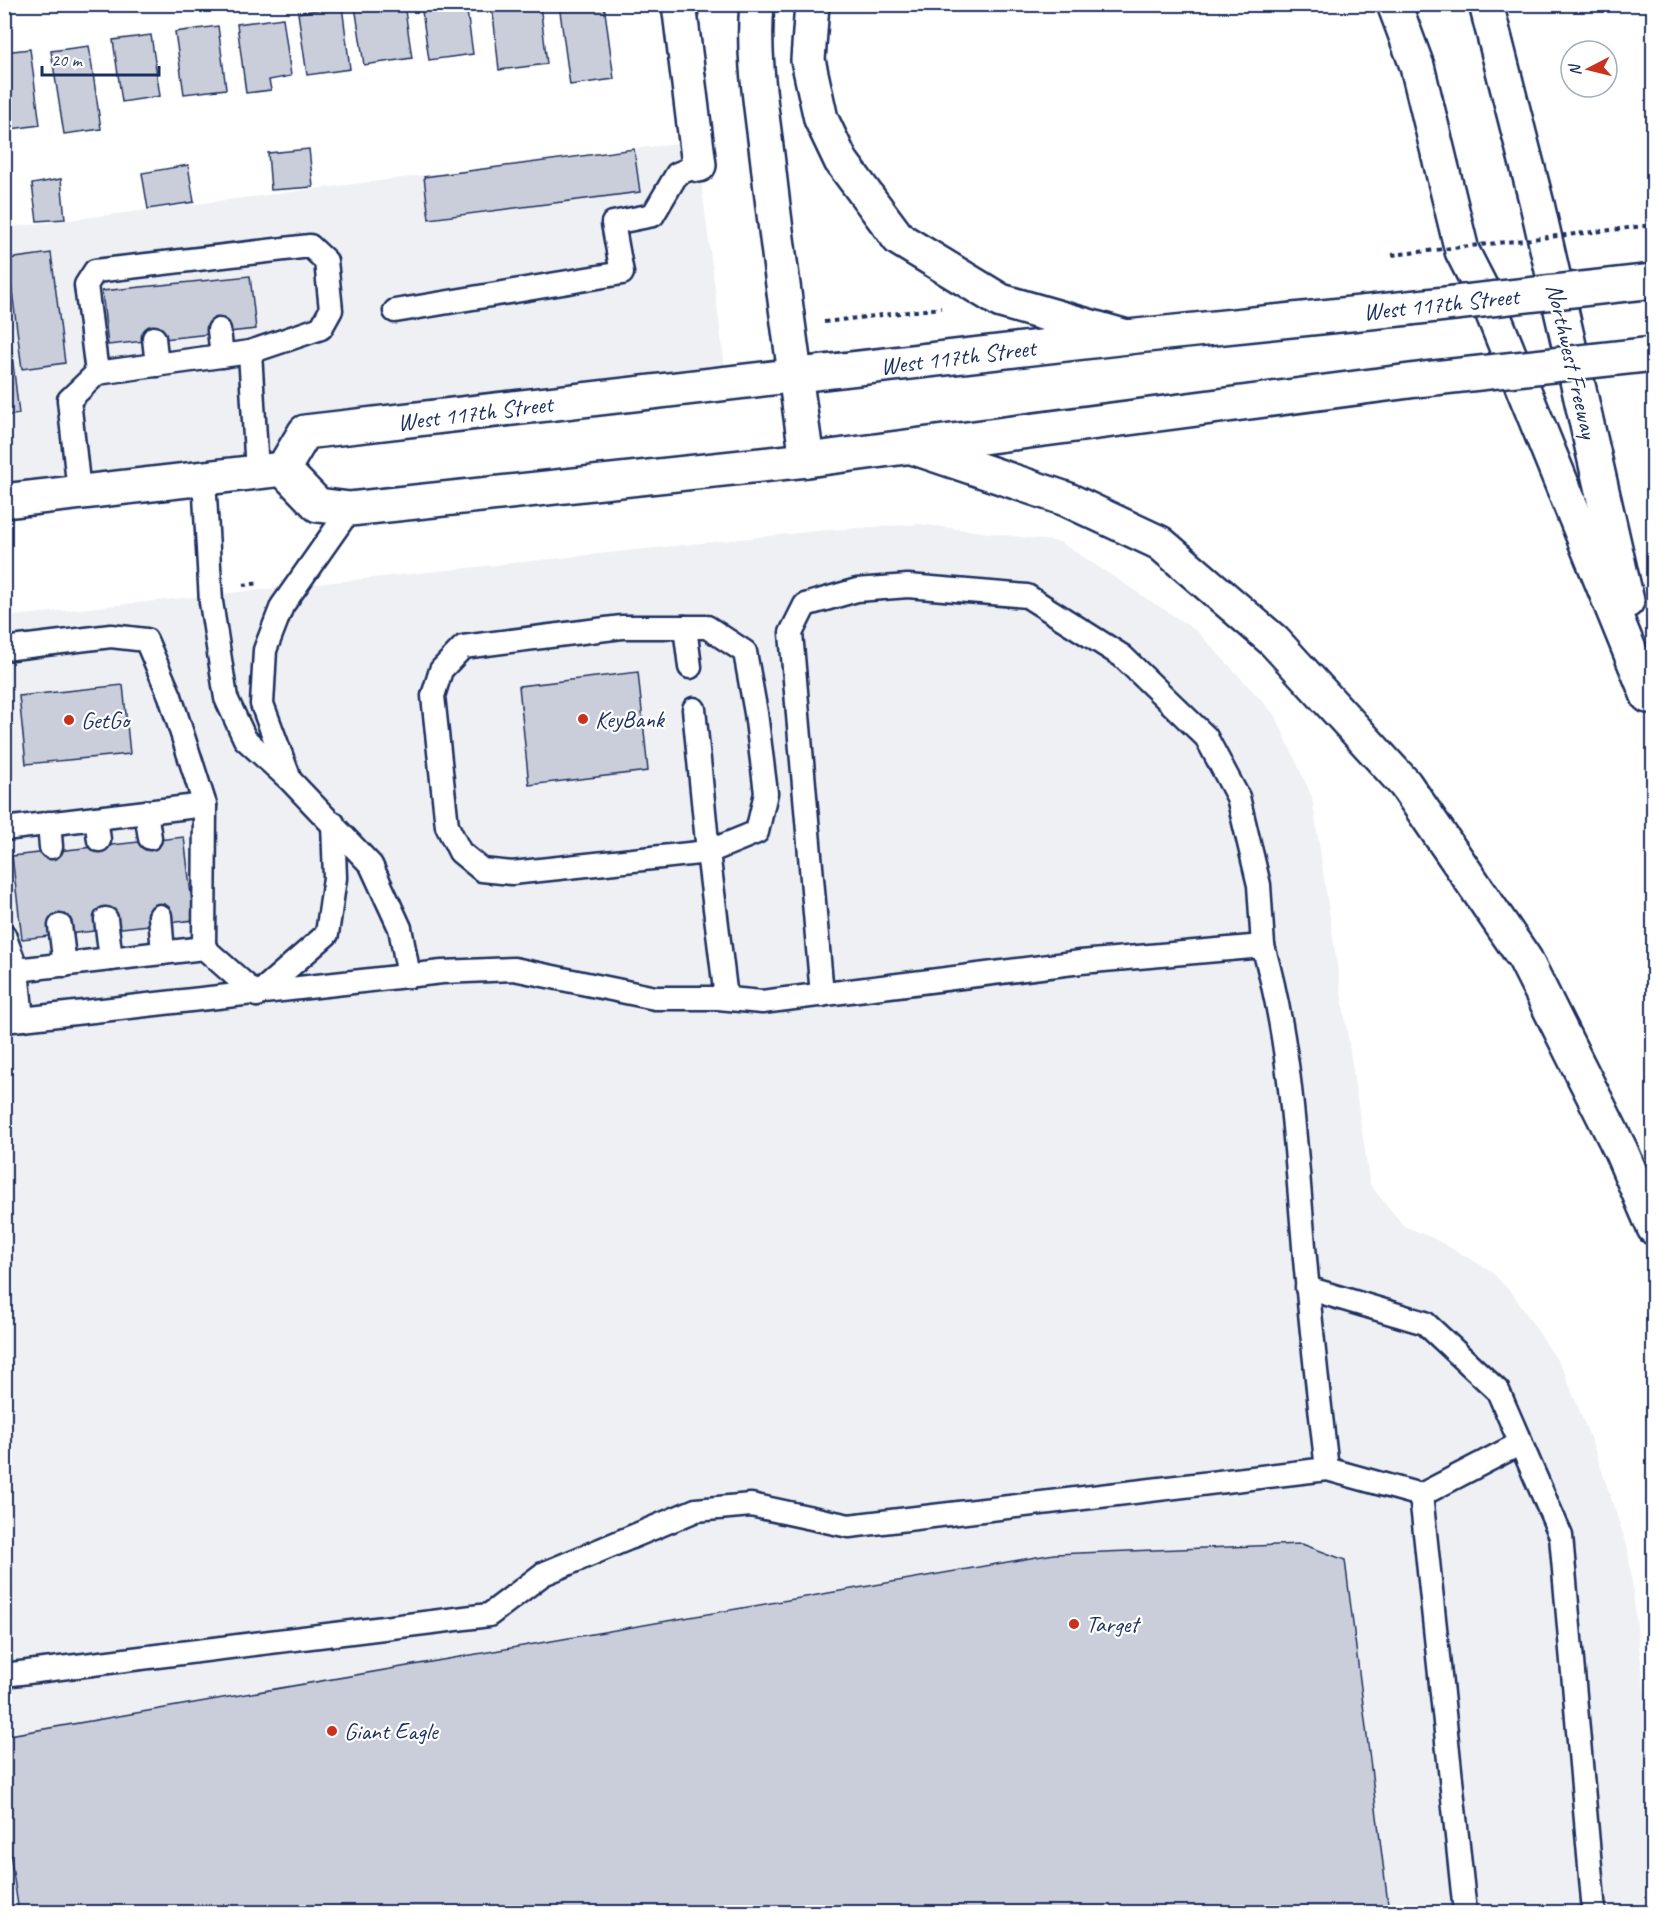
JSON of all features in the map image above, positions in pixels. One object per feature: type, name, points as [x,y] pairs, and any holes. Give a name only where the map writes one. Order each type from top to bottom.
[{"type":"main road","points":[[680,4],[699,165]]},
{"type":"main road","points":[[757,4],[757,62],[786,327],[807,460]]},
{"type":"main road","points":[[812,4],[808,60],[821,119],[841,161],[899,239],[1001,301],[1127,337]]},
{"type":"main road","points":[[1394,4],[1417,66],[1462,251],[1488,302],[1651,707]]},
{"type":"main road","name":"Northwest Freeway","points":[[1486,4],[1537,204],[1651,707]]},
{"type":"main road","name":"West 117th Street","points":[[270,470],[305,432],[1127,337],[1653,281]]},
{"type":"main road","points":[[4,501],[270,470],[318,505],[350,509],[807,460],[1425,379],[1653,354]]},
{"type":"main road","points":[[912,447],[1066,499],[1160,543],[1274,641],[1405,784],[1525,959],[1622,1151],[1653,1228]]},
{"type":"lane","points":[[395,310],[622,273],[613,223],[653,215],[677,174],[699,165]]},
{"type":"lane","points":[[79,492],[69,400],[97,373],[250,352],[321,328],[331,310],[326,261],[309,246],[211,266],[146,274],[95,271],[86,285],[97,373]]},
{"type":"lane","points":[[219,330],[222,356]]},
{"type":"lane","points":[[154,338],[157,365]]},
{"type":"lane","points":[[250,352],[270,470]]},
{"type":"lane","points":[[204,478],[211,602],[226,698],[245,739],[333,822],[371,866],[383,886],[400,928],[409,976]]},
{"type":"lane","points":[[289,779],[262,704],[265,650],[282,606],[350,509]]},
{"type":"lane","points":[[822,995],[791,633],[806,604],[857,590],[908,586],[1027,596],[1122,656],[1206,737],[1238,797],[1259,885],[1263,946],[1271,974],[1293,1113],[1307,1288],[1327,1469]]},
{"type":"lane","points":[[622,627],[685,627],[707,627],[745,652],[756,713],[766,793],[758,832],[708,852],[512,873],[482,870],[460,852],[447,826],[433,696],[441,670],[463,647],[622,627]]},
{"type":"lane","points":[[685,627],[690,668]]},
{"type":"lane","points":[[4,649],[111,636],[146,640],[170,696],[205,805],[204,948]]},
{"type":"lane","points":[[694,709],[726,999]]},
{"type":"lane","points":[[4,829],[49,823],[97,829],[146,812],[205,805]]},
{"type":"lane","points":[[146,812],[150,838]]},
{"type":"lane","points":[[258,994],[327,934],[335,878],[333,822]]},
{"type":"lane","points":[[49,823],[51,847]]},
{"type":"lane","points":[[159,916],[164,953]]},
{"type":"lane","points":[[106,919],[111,959]]},
{"type":"lane","points":[[60,926],[65,965]]},
{"type":"lane","points":[[4,935],[17,970],[14,1020],[409,976],[514,969],[655,998],[762,1002],[1081,962],[1263,946]]},
{"type":"lane","points":[[17,970],[204,948],[258,994]]},
{"type":"lane","points":[[1307,1288],[1425,1323],[1498,1391],[1561,1536],[1594,1912]]},
{"type":"lane","points":[[4,1675],[489,1615],[543,1574],[696,1510],[751,1505],[849,1526],[1327,1469],[1421,1495],[1521,1443]]},
{"type":"lane","points":[[1421,1495],[1465,1912]]},
{"type":"path","points":[[1392,255],[1653,225]]},
{"type":"path","points":[[823,322],[943,308]]},
{"type":"shaded area","points":[[696,141],[727,383],[305,432],[283,469],[5,501],[4,228]]},
{"type":"shaded area","points":[[919,524],[1060,542],[1197,631],[1275,715],[1312,797],[1370,1185],[1404,1226],[1433,1238],[1490,1270],[1513,1294],[1563,1369],[1596,1453],[1628,1549],[1653,1766],[1653,1912],[5,1912],[4,617],[816,531]]},
{"type":"building","points":[[404,4],[412,58],[364,65],[355,6]]},
{"type":"building","points":[[421,4],[466,4],[473,54],[429,60]]},
{"type":"building","points":[[492,4],[540,4],[547,64],[499,70]]},
{"type":"building","points":[[559,4],[604,4],[614,79],[570,85]]},
{"type":"building","points":[[342,6],[350,69],[307,75],[298,13]]},
{"type":"building","points":[[283,18],[291,76],[269,80],[271,90],[246,93],[237,24]]},
{"type":"building","points":[[218,26],[226,89],[184,94],[175,32]]},
{"type":"building","points":[[151,35],[160,96],[122,102],[113,40]]},
{"type":"building","points":[[89,46],[101,129],[64,134],[51,51]]},
{"type":"building","points":[[30,49],[40,125],[4,130],[4,52]]},
{"type":"building","points":[[309,149],[313,187],[271,190],[268,153]]},
{"type":"building","points":[[634,149],[640,192],[429,219],[424,177]]},
{"type":"building","points":[[188,165],[194,202],[148,209],[142,173]]},
{"type":"building","points":[[61,179],[65,219],[37,221],[32,184]]},
{"type":"building","points":[[51,253],[65,363],[22,369],[8,259]]},
{"type":"building","points":[[250,276],[256,329],[108,345],[102,291]]},
{"type":"building","points":[[4,287],[19,414],[4,416]]},
{"type":"building","name":"KeyBank","points":[[638,672],[648,771],[529,785],[519,686]]},
{"type":"building","points":[[123,685],[130,754],[26,764],[19,696]]},
{"type":"building","points":[[184,837],[194,920],[22,939],[12,856]]},
{"type":"building","points":[[1302,1544],[1345,1560],[1389,1912],[19,1912],[4,1813],[4,1736],[1054,1554]]},
{"type":"place","name":"KeyBank","points":[[583,719]]},
{"type":"place","name":"GetGo","points":[[69,720]]},
{"type":"place","name":"Target","points":[[1074,1624]]},
{"type":"place","name":"Giant Eagle","points":[[332,1731]]}]
